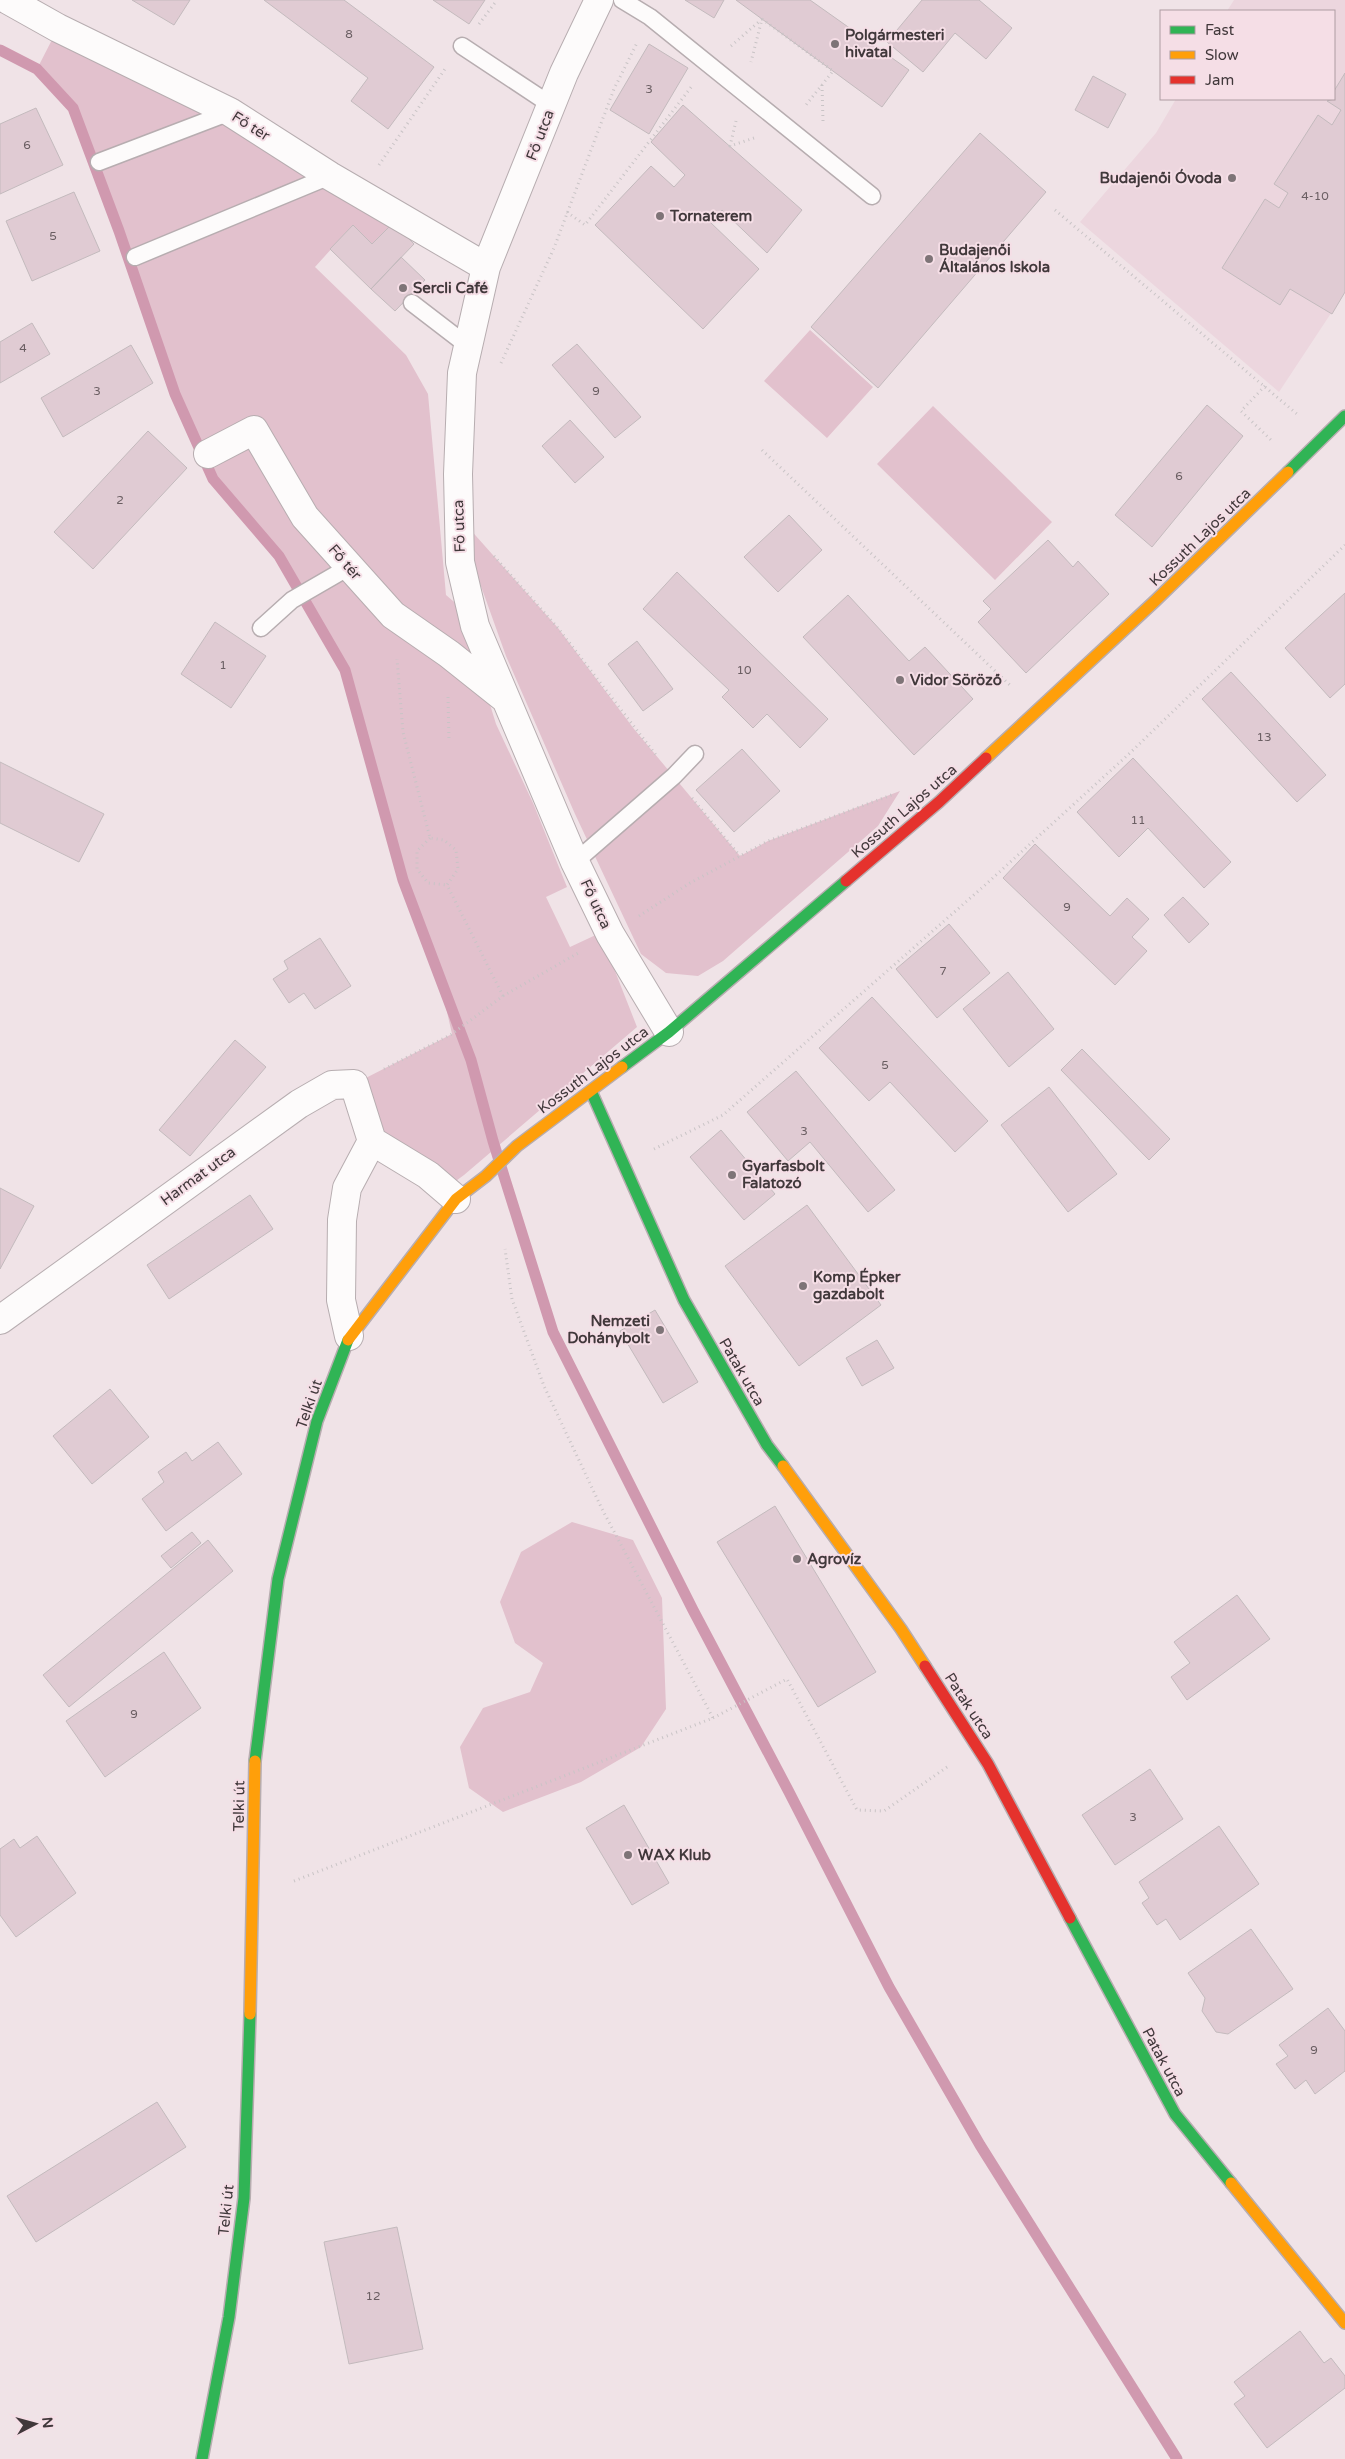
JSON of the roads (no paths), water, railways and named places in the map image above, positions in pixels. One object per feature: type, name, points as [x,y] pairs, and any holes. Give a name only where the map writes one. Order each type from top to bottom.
[{"type":"main road","name":"Kossuth Lajos utca","points":[[456,1199],[486,1176],[517,1146],[669,1032],[939,802],[1155,601],[1297,465],[1345,416]]},
{"type":"main road","name":"Patak utca","points":[[591,1091],[684,1300],[766,1445],[901,1629],[977,1746],[1175,2114],[1345,2323]]},
{"type":"main road","name":"Telki út","points":[[202,2459],[229,2316],[244,2198],[249,2087],[255,1752],[278,1579],[317,1421],[349,1336],[456,1199]]},
{"type":"street","name":"Fő tér","points":[[8,0],[58,28],[230,112],[330,176],[486,267]]},
{"type":"street","name":"Fő utca","points":[[599,0],[552,105],[486,267],[462,373],[458,515],[460,562],[475,626],[575,862],[610,934],[669,1032]]},
{"type":"street","name":"Fő tér","points":[[208,454],[254,430],[306,517],[393,616],[449,654],[506,700]]},
{"type":"street","name":"Harmat utca","points":[[0,1320],[299,1104],[332,1085],[354,1084],[372,1141]]},
{"type":"street","points":[[349,1336],[341,1300],[342,1220],[347,1188],[372,1141],[428,1175],[456,1199]]},
{"type":"lane","points":[[622,0],[650,17],[872,196]]},
{"type":"lane","points":[[462,46],[552,105]]},
{"type":"lane","points":[[99,162],[230,112]]},
{"type":"lane","points":[[135,257],[330,176]]},
{"type":"lane","points":[[412,303],[468,346]]},
{"type":"lane","points":[[261,628],[292,600],[349,567]]},
{"type":"lane","points":[[575,862],[674,776],[695,754]]},
{"type":"waterway","points":[[0,50],[37,69],[73,108],[119,231],[175,394],[213,479],[279,556],[345,670],[403,880],[471,1060],[493,1141],[553,1332],[693,1610],[889,1987],[980,2145],[1177,2459]]},
{"type":"place","name":"Polgármesteri hivatal","points":[[835,44]]},
{"type":"place","name":"Budajenői Óvoda","points":[[1232,178]]},
{"type":"place","name":"Tornaterem","points":[[660,216]]},
{"type":"place","name":"Budajenői Általános Iskola","points":[[929,259]]},
{"type":"place","name":"Sercli Café","points":[[403,288]]},
{"type":"place","name":"Vidor Söröző","points":[[900,680]]},
{"type":"place","name":"Gyarfasbolt Falatozó","points":[[732,1175]]},
{"type":"place","name":"Komp Épker gazdabolt","points":[[803,1286]]},
{"type":"place","name":"Nemzeti Dohánybolt","points":[[660,1330]]},
{"type":"place","name":"Agrovíz","points":[[797,1559]]},
{"type":"place","name":"WAX Klub","points":[[628,1855]]}]
